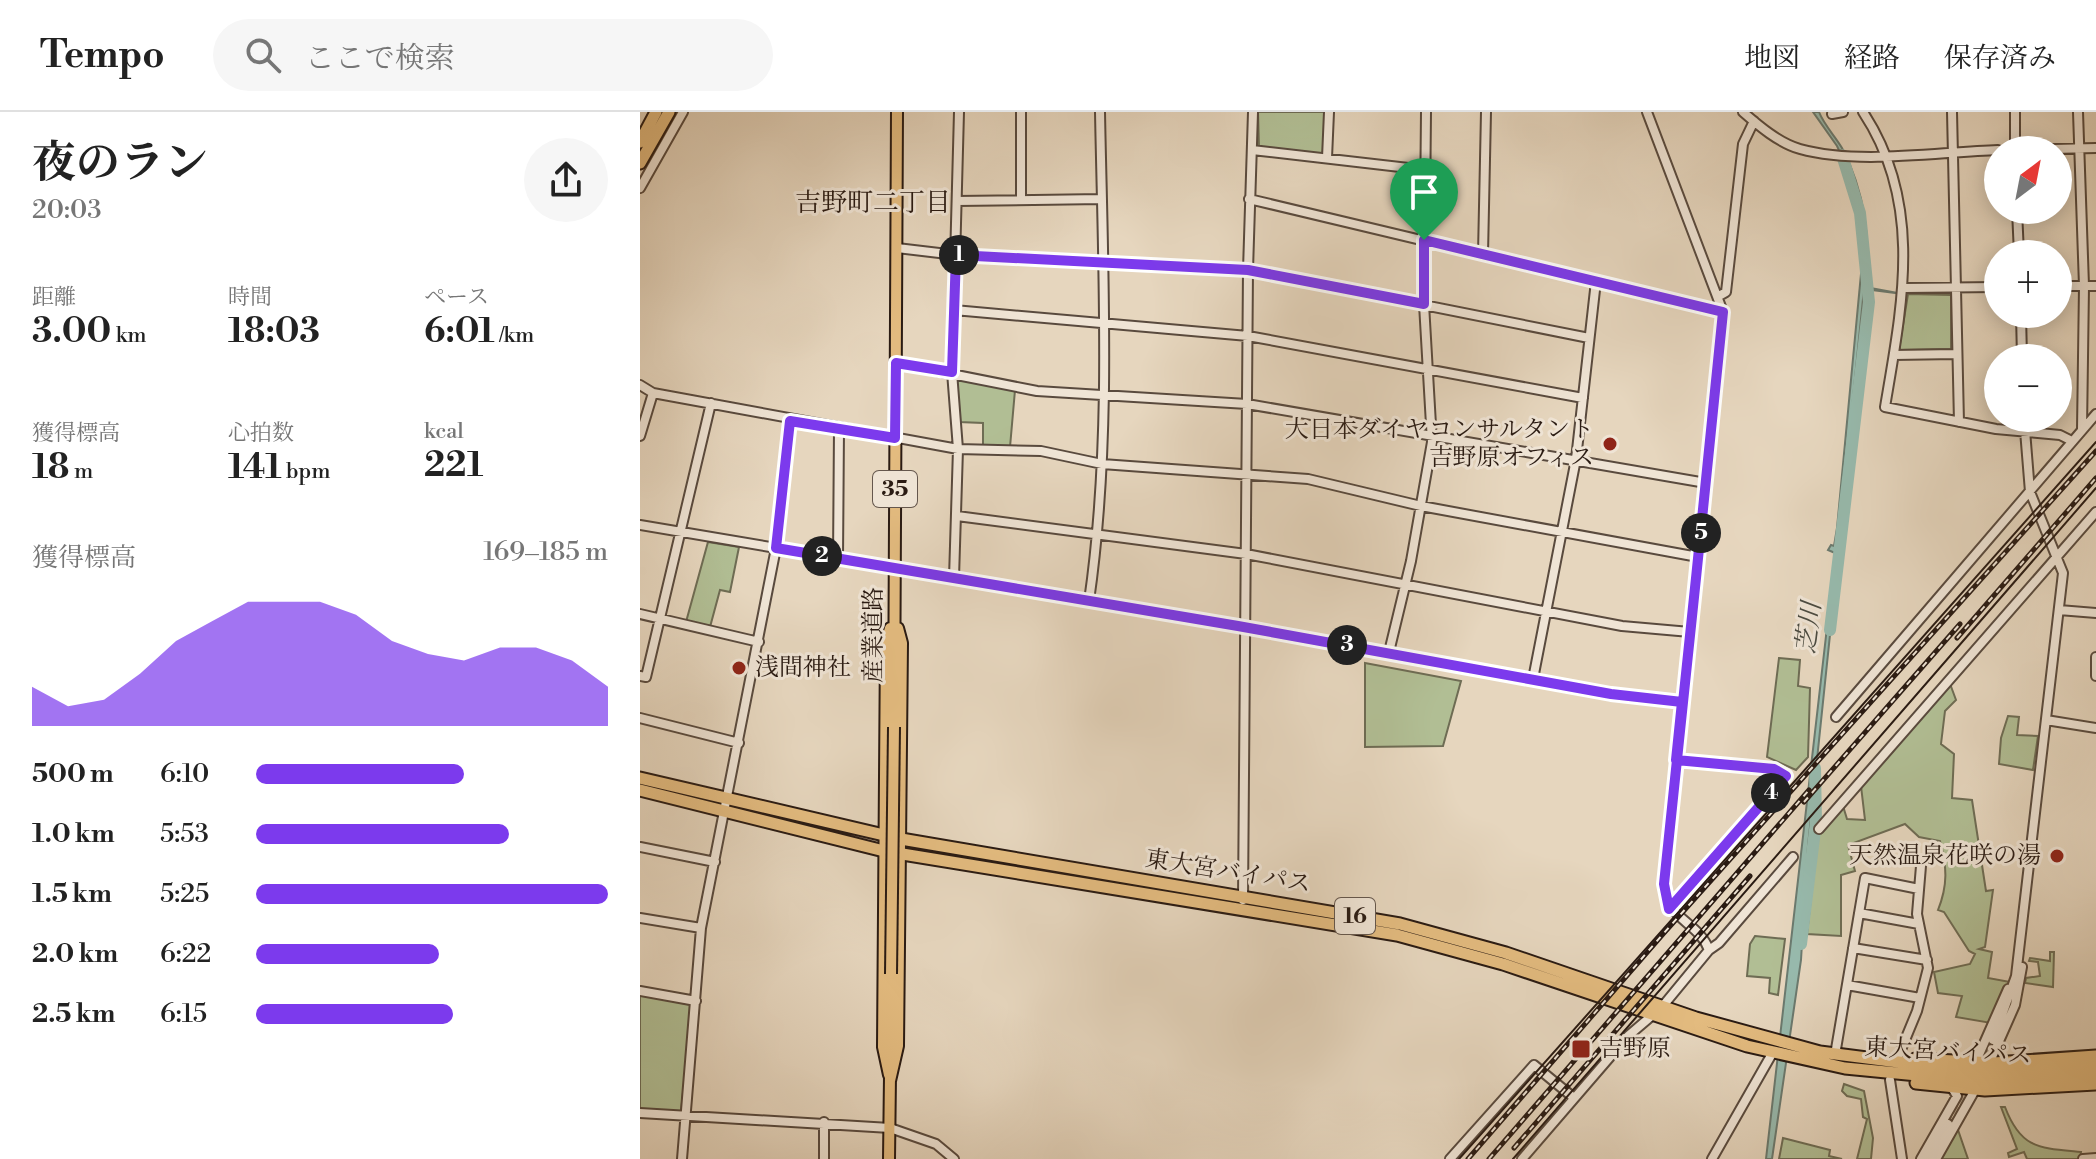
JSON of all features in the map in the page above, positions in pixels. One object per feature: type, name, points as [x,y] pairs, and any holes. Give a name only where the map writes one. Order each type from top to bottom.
[{"type":"highway","points":[[640,142],[656,112]]},
{"type":"highway","points":[[640,163],[669,112]]},
{"type":"highway","name":"東大宮バイパス","points":[[640,778],[884,851],[1243,903],[1370,918],[1453,937],[1774,1047]]},
{"type":"highway","name":"東大宮バイパス","points":[[640,790],[1243,903],[1397,935],[1450,948],[1651,1015],[1795,1052],[1969,1080],[2096,1075]]},
{"type":"highway","name":"東大宮バイパス","points":[[1842,1060],[1898,1057],[1994,1063],[2096,1056]]},
{"type":"highway","name":"東大宮バイパス","points":[[1842,1060],[1969,1071],[2096,1066]]},
{"type":"highway","name":"東大宮バイパス","points":[[1842,1060],[1890,1080],[1952,1088],[1975,1090],[2096,1084]]},
{"type":"main road","name":"産業道路","points":[[889,1159],[897,112]]},
{"type":"main road","name":"35","points":[[890,1081],[883,1047],[884,836],[886,642],[894,616]]},
{"type":"main road","name":"35","points":[[890,1081],[898,1046],[901,854],[902,643],[894,616]]},
{"type":"street","points":[[640,188],[683,112]]},
{"type":"street","points":[[954,578],[958,449],[952,372],[959,112]]},
{"type":"street","points":[[1021,112],[1021,200]]},
{"type":"street","points":[[1089,601],[1098,534],[1102,464],[1100,112]]},
{"type":"street","points":[[1243,903],[1248,270],[1253,112]]},
{"type":"street","points":[[1327,158],[1329,112]]},
{"type":"street","points":[[1389,652],[1421,506],[1432,435],[1424,304],[1426,112]]},
{"type":"street","points":[[1483,254],[1486,112]]},
{"type":"street","points":[[1647,112],[1723,312],[1664,884],[1669,909],[1706,942],[1709,950]]},
{"type":"street","points":[[1743,112],[1790,145],[1830,154],[1984,150]]},
{"type":"street","points":[[1832,114],[1843,112]]},
{"type":"street","points":[[1863,112],[1885,154],[1904,233],[1905,288],[1885,407],[1984,425]]},
{"type":"street","points":[[1952,112],[1959,422]]},
{"type":"street","points":[[2015,112],[2015,136]]},
{"type":"street","points":[[2078,112],[2084,286],[2082,430]]},
{"type":"street","points":[[1719,296],[1726,292],[1743,144],[1754,121]]},
{"type":"street","points":[[2072,149],[2096,148]]},
{"type":"street","points":[[1252,150],[1426,170]]},
{"type":"street","points":[[957,201],[1102,199]]},
{"type":"street","points":[[1249,199],[1723,312]]},
{"type":"street","points":[[897,248],[956,255],[1248,270],[1589,338]]},
{"type":"street","points":[[1533,679],[1576,459],[1596,281]]},
{"type":"street","points":[[2072,286],[2096,286]]},
{"type":"street","points":[[1905,288],[1984,287]]},
{"type":"street","points":[[954,310],[1248,336],[1583,398]]},
{"type":"street","points":[[1894,355],[1956,354]]},
{"type":"street","points":[[896,363],[1037,391],[1247,404],[1706,483]]},
{"type":"street","points":[[640,385],[653,393],[790,421],[958,449],[1041,451],[1102,464],[1308,479],[1421,506],[1698,557]]},
{"type":"street","points":[[640,436],[653,393]]},
{"type":"street","points":[[640,676],[646,677],[711,403]]},
{"type":"street","points":[[1836,717],[2096,414]]},
{"type":"street","points":[[682,1159],[688,1116],[701,928],[776,548],[790,421]]},
{"type":"street","points":[[838,559],[839,429]]},
{"type":"street","points":[[1993,1040],[2013,991],[2021,942],[2063,573],[2030,492],[2024,432]]},
{"type":"street","points":[[2033,432],[2060,435],[2072,441]]},
{"type":"street","points":[[1819,829],[2058,555],[2091,524],[2096,512]]},
{"type":"street","points":[[957,516],[1246,554],[1622,626],[1690,632]]},
{"type":"street","points":[[640,525],[1682,702]]},
{"type":"street","points":[[2059,610],[2096,613]]},
{"type":"street","points":[[640,614],[759,642]]},
{"type":"street","points":[[2096,657],[2096,676]]},
{"type":"street","points":[[640,718],[739,743]]},
{"type":"street","points":[[2046,720],[2096,728]]},
{"type":"street","points":[[1669,909],[1786,776],[1774,769],[1676,760]]},
{"type":"street","points":[[640,847],[715,862]]},
{"type":"street","points":[[1522,1159],[1574,1098],[1662,1007],[1793,857]]},
{"type":"street","points":[[1898,1057],[1920,998],[1927,960],[1919,924],[1921,866]]},
{"type":"street","points":[[1842,1060],[1847,985],[1865,878],[1919,889]]},
{"type":"street","points":[[1859,913],[1919,924]]},
{"type":"street","points":[[640,918],[701,928]]},
{"type":"street","points":[[1969,1062],[1978,1057],[2006,993],[2021,942]]},
{"type":"street","points":[[1994,1063],[1992,1057],[2021,986],[2021,942]]},
{"type":"street","points":[[1853,948],[1927,960]]},
{"type":"street","points":[[1847,985],[1920,998]]},
{"type":"street","points":[[640,991],[696,1001]]},
{"type":"street","points":[[1712,1159],[1774,1047]]},
{"type":"street","points":[[1450,1159],[1534,1065],[1574,1098]]},
{"type":"street","points":[[1890,1080],[1902,1159]]},
{"type":"street","points":[[1921,1159],[1957,1096],[1952,1088]]},
{"type":"street","points":[[1936,1159],[1975,1090]]},
{"type":"street","points":[[640,1113],[890,1128],[936,1144],[954,1159]]},
{"type":"street","points":[[824,1122],[824,1159]]},
{"type":"street","points":[[1929,1159],[1948,1124]]},
{"type":"street","points":[[2083,1159],[2096,1158]]},
{"type":"shaded area","points":[[1258,112],[1326,112],[1323,155],[1259,147]]},
{"type":"shaded area","points":[[1813,112],[1819,112],[1842,148],[1856,181],[1867,233],[1865,287],[1903,294],[1864,289],[1852,408],[1859,410],[1853,414],[1808,846],[1801,960],[1772,1159],[1766,1159],[1833,575],[1835,553],[1828,550],[1831,545],[1834,546],[1837,528],[1864,242],[1853,180],[1837,146]]},
{"type":"shaded area","points":[[1908,294],[1951,295],[1951,349],[1899,350]]},
{"type":"shaded area","points":[[958,377],[1015,390],[1010,447],[983,447],[983,423],[959,422],[955,380]]},
{"type":"shaded area","points":[[708,542],[739,547],[730,592],[720,590],[710,627],[686,622]]},
{"type":"shaded area","points":[[1779,658],[1800,660],[1798,686],[1810,688],[1808,757],[1796,770],[1767,757]]},
{"type":"shaded area","points":[[1365,663],[1461,681],[1443,746],[1365,747]]},
{"type":"shaded area","points":[[1949,681],[1956,700],[1945,711],[1941,744],[1954,754],[1952,798],[1972,800],[1986,891],[1993,890],[1985,947],[1979,949],[1992,952],[1988,978],[2010,982],[1991,1023],[1956,1017],[1962,996],[1938,993],[1934,972],[1970,964],[1975,954],[1969,951],[1944,912],[1938,910],[1945,876],[1940,841],[1919,837],[1905,824],[1848,845],[1855,871],[1841,875],[1841,936],[1807,934],[1819,824],[1843,806],[1847,819],[1865,820],[1861,786]]},
{"type":"shaded area","points":[[2008,716],[2019,717],[2017,735],[2038,736],[2033,770],[1999,764],[2001,738]]},
{"type":"shaded area","points":[[1755,936],[1785,939],[1778,995],[1769,993],[1770,978],[1747,976],[1750,944]]},
{"type":"shaded area","points":[[2050,952],[2054,952],[2053,987],[2025,983],[2026,978],[2040,976],[2038,962],[2029,961],[2030,958],[2050,961]]},
{"type":"shaded area","points":[[640,994],[692,1005],[681,1112],[640,1109]]},
{"type":"shaded area","points":[[1844,1084],[1864,1091],[1873,1138],[1871,1159],[1857,1159],[1867,1119],[1863,1117],[1861,1099],[1847,1096],[1842,1091]]},
{"type":"shaded area","points":[[2001,1107],[2005,1107],[2025,1139],[2043,1147],[2081,1152],[2080,1159],[2027,1159],[2024,1152],[2009,1157],[2008,1153],[2017,1149]]},
{"type":"shaded area","points":[[1956,1124],[1968,1159],[1939,1159]]},
{"type":"shaded area","points":[[1783,1138],[1830,1150],[1829,1156],[1842,1159],[1779,1159]]},
{"type":"waterway","name":"芝川","points":[[1830,630],[1869,302],[1860,213],[1842,155]]},
{"type":"waterway","name":"芝川","points":[[1801,944],[1816,822],[1815,768]]},
{"type":"tunnel","points":[[1980,1067],[1993,1040]]},
{"type":"tunnel","points":[[1948,1124],[1969,1086]]},
{"type":"tram line","points":[[1459,1159],[2096,442]]},
{"type":"tram line","points":[[1513,1159],[2096,488]]},
{"type":"railway","points":[[1468,1159],[1663,934],[2096,451]]},
{"type":"railway","points":[[1957,638],[2096,478]]},
{"type":"railway","points":[[1804,802],[1960,624]]},
{"type":"railway","points":[[1489,1159],[1809,790]]},
{"type":"railway","points":[[1514,1148],[1750,876]]},
{"type":"place","name":"大日本ダイヤコンサルタント 吉野原オフィス","points":[[1610,444]]},
{"type":"place","name":"浅間神社","points":[[739,668]]},
{"type":"place","name":"天然温泉花咲の湯","points":[[2057,856]]},
{"type":"place","name":"吉野原","points":[[1581,1049]]},
{"type":"district","name":"吉野町二丁目","points":[[873,203]]},
{"type":"route","points":[[1424,240],[1424,304],[1248,270],[956,255],[952,372],[896,363],[895,438],[790,421],[776,548],[1389,652],[1611,694],[1682,702],[1676,760],[1774,769],[1786,776],[1669,909],[1664,884],[1682,702],[1723,312],[1424,240]]}]
